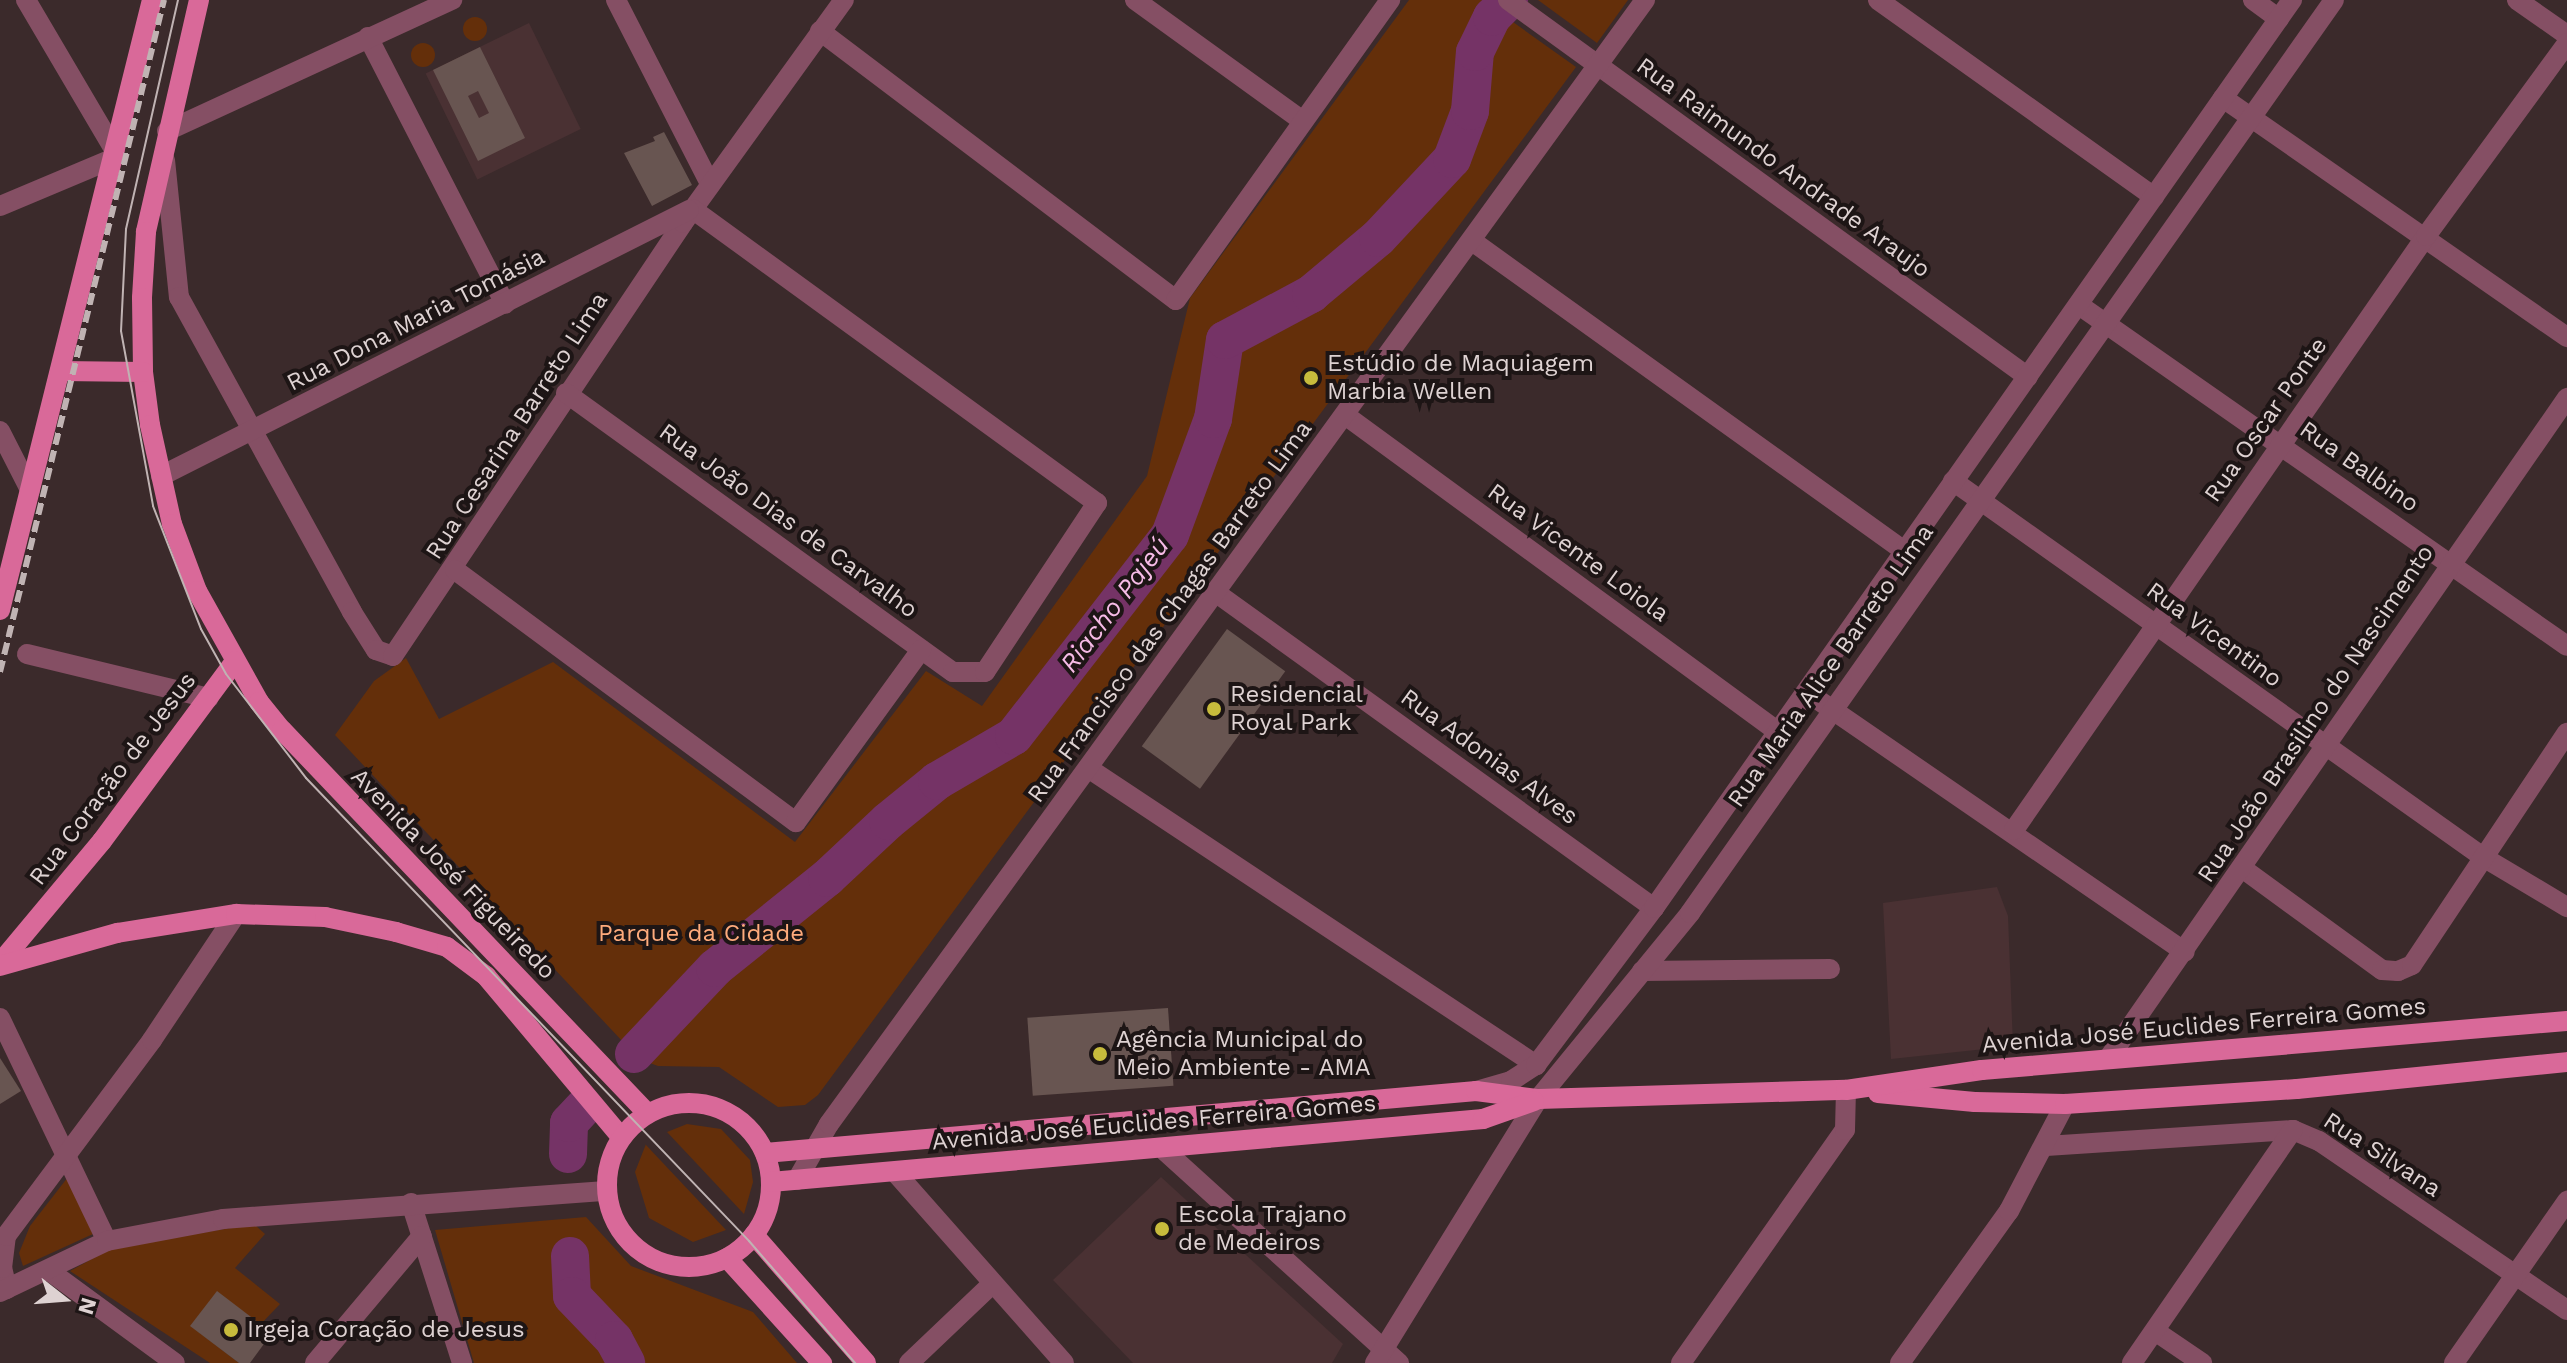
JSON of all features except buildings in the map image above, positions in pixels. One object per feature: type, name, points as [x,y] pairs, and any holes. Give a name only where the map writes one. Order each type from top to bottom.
[{"type":"main road","points":[[0,610],[8,550],[30,490],[152,0]]},
{"type":"main road","name":"Avenida José Figueiredo","points":[[199,0],[165,140],[143,265],[143,372],[161,476],[197,591],[259,702],[306,757],[647,1113]]},
{"type":"main road","points":[[61,371],[143,372]]},
{"type":"main road","name":"Rua Coração de Jesus","points":[[0,965],[102,841],[235,661]]},
{"type":"main road","name":"Avenida José Figueiredo","points":[[0,965],[44,950],[130,930],[236,914],[325,917],[447,947],[486,976],[621,1137]]},
{"type":"main road","name":"Avenida José Euclides Ferreira Gomes","points":[[765,1153],[1476,1091],[1538,1099],[1846,1090],[1982,1070],[2567,1021]]},
{"type":"main road","name":"Avenida José Euclides Ferreira Gomes","points":[[1846,1090],[1975,1102],[2065,1104],[2297,1089],[2567,1062]]},
{"type":"main road","name":"Avenida José Euclides Ferreira Gomes","points":[[771,1182],[1165,1151],[1483,1119],[1538,1099]]},
{"type":"main road","points":[[692,1102],[715,1106],[736,1116],[765,1153],[771,1182],[767,1210],[754,1235],[727,1258],[701,1267],[674,1267],[648,1258],[627,1241],[612,1217],[606,1191],[609,1162],[621,1137],[647,1113],[692,1102]]},
{"type":"main road","points":[[754,1235],[866,1363]]},
{"type":"main road","points":[[727,1258],[822,1363]]},
{"type":"street","points":[[0,206],[115,154],[26,0]]},
{"type":"street","points":[[250,433],[179,297],[165,140],[368,37],[452,0]]},
{"type":"street","points":[[616,0],[710,184]]},
{"type":"street","name":"Rua Cesarina Barreto Lima","points":[[250,433],[376,650],[393,656],[455,570],[566,393],[710,184],[844,0]]},
{"type":"street","points":[[1135,0],[1303,121]]},
{"type":"street","points":[[820,31],[1176,300],[1390,0]]},
{"type":"street","name":"Rua Francisco das Chagas Barreto Lima","points":[[797,1180],[814,1148],[1645,0]]},
{"type":"street","points":[[1878,0],[2154,197]]},
{"type":"street","points":[[2253,0],[2279,19]]},
{"type":"street","name":"Rua Maria Alice Barreto Lima","points":[[1476,1091],[1511,1081],[1536,1065],[1654,908],[1781,734],[1903,550],[2292,0]]},
{"type":"street","name":"Rua Maria Alice Barreto Lima","points":[[1379,1357],[1538,1099],[1642,971],[1833,711],[2249,115],[2334,0]]},
{"type":"street","points":[[2517,0],[2567,35]]},
{"type":"street","name":"Rua Raimundo Andrade Araujo","points":[[1516,5],[2028,377]]},
{"type":"street","points":[[368,37],[505,304]]},
{"type":"street","name":"Rua Oscar Ponte","points":[[2014,830],[2426,236],[2567,43]]},
{"type":"street","points":[[2223,98],[2426,236],[2567,337]]},
{"type":"street","name":"Rua Dona Maria Tomásia","points":[[161,476],[688,216]]},
{"type":"street","name":"Rua João Dias de Carvalho","points":[[566,393],[953,672],[985,672],[1097,503],[688,216]]},
{"type":"street","points":[[1472,241],[1903,550]]},
{"type":"street","name":"Rua Balbino","points":[[2079,305],[2567,646]]},
{"type":"street","name":"Rua João Brasilino do Nascimento","points":[[2108,1059],[2567,398]]},
{"type":"street","name":"Rua Vicente Loiola","points":[[1345,415],[1781,734]]},
{"type":"street","points":[[0,431],[30,490]]},
{"type":"street","name":"Rua Vicentino","points":[[1953,481],[2483,857],[2567,907]]},
{"type":"street","points":[[455,570],[796,822],[921,650]]},
{"type":"street","name":"Rua Adonias Alves","points":[[1215,592],[1654,908]]},
{"type":"street","points":[[27,654],[209,698]]},
{"type":"street","points":[[1808,693],[2014,830],[2185,952]]},
{"type":"street","points":[[2242,868],[2382,970],[2412,965],[2567,733]]},
{"type":"street","points":[[1088,768],[1536,1065],[1538,1099]]},
{"type":"street","points":[[236,914],[69,1155],[6,1236],[2,1268],[4,1290],[107,1241],[223,1219],[606,1191]]},
{"type":"street","points":[[1642,971],[1830,969]]},
{"type":"street","points":[[0,1018],[69,1155],[107,1241]]},
{"type":"street","points":[[1681,1363],[1845,1130],[1846,1090]]},
{"type":"street","points":[[1900,1363],[2009,1211],[2046,1146],[2065,1104]]},
{"type":"street","points":[[2132,1363],[2293,1130]]},
{"type":"street","name":"Rua Silvana","points":[[2046,1146],[2293,1130],[2319,1141],[2567,1310]]},
{"type":"street","points":[[1165,1151],[1379,1357],[1399,1363]]},
{"type":"street","points":[[895,1172],[1064,1363]]},
{"type":"street","points":[[2454,1363],[2567,1201]]},
{"type":"street","points":[[411,1203],[462,1363]]},
{"type":"street","points":[[315,1363],[422,1236]]},
{"type":"street","points":[[48,1270],[175,1363]]},
{"type":"street","points":[[909,1363],[992,1284]]},
{"type":"street","points":[[2155,1331],[2202,1363]]},
{"type":"shaded area","points":[[529,23],[581,129],[477,179],[426,73]]},
{"type":"shaded area","points":[[1997,887],[2008,916],[2013,1046],[1891,1059],[1883,903]]},
{"type":"shaded area","name":"Escola Trajano de Medeiros","points":[[1161,1177],[1343,1344],[1332,1363],[1133,1363],[1053,1280]]},
{"type":"green space","name":"Parque da Cidade","points":[[1409,0],[1482,0],[1576,67],[818,1095],[805,1105],[778,1107],[719,1067],[658,1066],[639,1059],[335,735],[374,681],[406,658],[439,719],[553,662],[795,842],[926,671],[982,706],[1147,476],[1190,298]]},
{"type":"green space","points":[[1538,0],[1628,0],[1597,43]]},
{"type":"green space","points":[[475,17],[486,24],[487,29],[480,40],[475,41],[464,34],[463,29],[470,18]]},
{"type":"green space","points":[[423,43],[434,50],[435,55],[428,66],[423,67],[412,60],[411,55],[418,44]]},
{"type":"green space","points":[[687,1124],[721,1129],[750,1160],[753,1182],[744,1214],[667,1132]]},
{"type":"green space","points":[[646,1144],[726,1230],[693,1242],[649,1218],[635,1172]]},
{"type":"green space","points":[[68,1177],[93,1234],[23,1266],[19,1253],[30,1226]]},
{"type":"green space","points":[[586,1217],[631,1266],[753,1312],[797,1363],[474,1363],[435,1230]]},
{"type":"green space","points":[[254,1224],[265,1234],[235,1268],[280,1304],[260,1325],[191,1326],[239,1363],[210,1363],[70,1271],[112,1248]]},
{"type":"waterway","name":"Riacho Pajeú","points":[[634,1054],[715,968],[827,878],[888,821],[937,781],[1014,736],[1170,535],[1213,419],[1225,340],[1311,294],[1378,238],[1452,159],[1470,111],[1475,52],[1492,17],[1509,0]]},
{"type":"waterway","name":"Riacho Pajeú","points":[[568,1154],[569,1123],[583,1108]]},
{"type":"waterway","name":"Riacho Pajeú","points":[[570,1256],[572,1296],[614,1340],[626,1363]]},
{"type":"tram line","points":[[178,0],[126,229],[121,331],[153,506],[201,629],[226,674],[306,778],[749,1241],[855,1363]]},
{"type":"railway","points":[[0,672],[164,0]]},
{"type":"place","name":"Estúdio de Maquiagem Marbia Wellen","points":[[1311,378]]},
{"type":"place","name":"Residencial Royal Park","points":[[1214,709]]},
{"type":"place","name":"Agência Municipal do Meio Ambiente - AMA","points":[[1100,1054]]},
{"type":"place","name":"Escola Trajano de Medeiros","points":[[1162,1229]]},
{"type":"place","name":"Irgeja Coração de Jesus","points":[[231,1330]]}]
